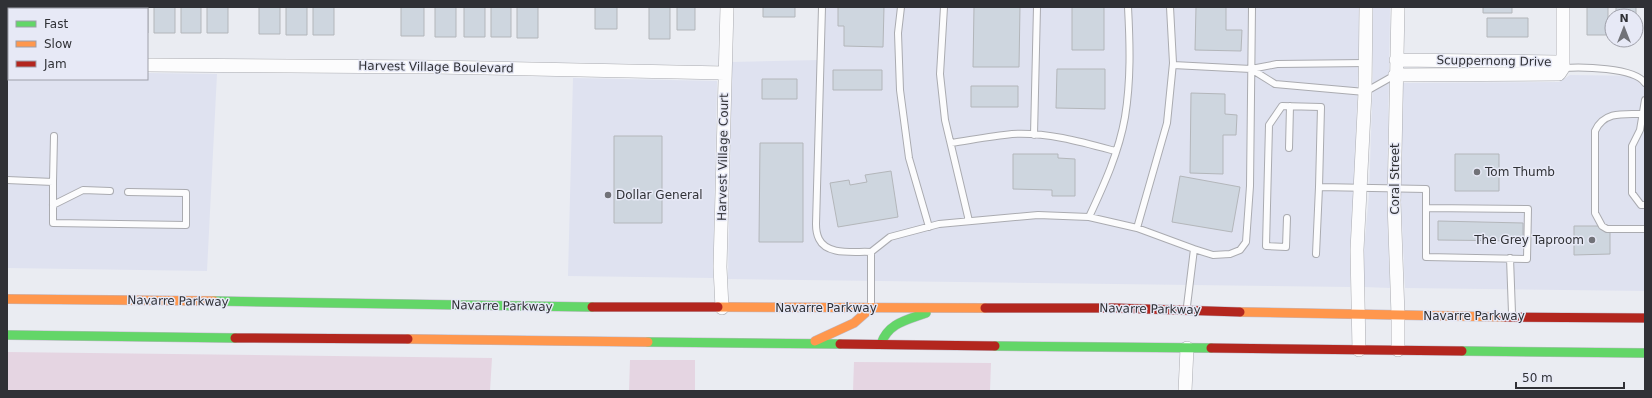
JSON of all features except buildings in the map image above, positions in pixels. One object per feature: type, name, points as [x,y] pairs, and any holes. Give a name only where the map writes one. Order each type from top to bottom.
[{"type":"highway","name":"Navarre Parkway","points":[[7,299],[722,308],[1187,310],[1398,315],[1645,318]]},
{"type":"highway","points":[[808,344],[854,323],[871,308]]},
{"type":"highway","points":[[881,344],[883,335],[891,326],[938,308]]},
{"type":"highway","points":[[7,335],[1645,353]]},
{"type":"street","name":"Harvest Village Court","points":[[722,308],[720,267],[724,73],[727,7]]},
{"type":"street","points":[[1359,350],[1357,314],[1357,250],[1365,92],[1366,7]]},
{"type":"street","name":"Coral Street","points":[[1398,7],[1395,74],[1394,190],[1398,350]]},
{"type":"street","points":[[1562,68],[1563,7]]},
{"type":"street","name":"Scuppernong Drive","points":[[1395,74],[1559,74],[1562,68],[1559,62],[1396,60]]},
{"type":"street","name":"Harvest Village Boulevard","points":[[148,65],[434,67],[724,73]]},
{"type":"street","points":[[1185,391],[1187,348]]},
{"type":"lane","points":[[822,7],[816,224],[818,239],[823,246],[831,250],[871,252],[890,236],[929,227],[969,221],[1038,214],[1089,217],[1137,228],[1213,255],[1230,254],[1240,250],[1246,242],[1250,186],[1252,7]]},
{"type":"lane","points":[[901,7],[898,33],[900,90],[909,158],[929,227]]},
{"type":"lane","points":[[944,7],[940,74],[945,120],[969,221]]},
{"type":"lane","points":[[1034,135],[1037,7]]},
{"type":"lane","points":[[1089,217],[1108,175],[1125,118],[1130,62],[1128,7]]},
{"type":"lane","points":[[1137,228],[1167,123],[1173,65],[1170,7]]},
{"type":"lane","points":[[1173,65],[1251,70],[1277,64],[1366,62]]},
{"type":"lane","points":[[1562,68],[1582,67],[1632,73],[1642,78],[1645,82]]},
{"type":"lane","points":[[1251,70],[1275,84],[1365,92],[1395,74]]},
{"type":"lane","points":[[1645,100],[1640,130],[1632,146],[1631,185],[1632,193],[1636,199],[1641,205],[1645,205]]},
{"type":"lane","points":[[1287,218],[1286,247],[1266,246],[1269,125],[1282,106],[1321,107],[1316,254]]},
{"type":"lane","points":[[1288,148],[1290,106]]},
{"type":"lane","points":[[1643,114],[1614,114],[1604,118],[1598,124],[1595,131],[1595,213],[1602,226],[1607,229],[1645,229]]},
{"type":"lane","points":[[951,143],[1012,134],[1034,135],[1073,140],[1115,151]]},
{"type":"lane","points":[[54,136],[53,223],[186,225],[186,193],[128,192]]},
{"type":"lane","points":[[7,180],[53,182]]},
{"type":"lane","points":[[1319,187],[1394,190],[1426,189],[1426,208],[1426,257],[1528,258],[1528,210],[1426,208]]},
{"type":"lane","points":[[53,205],[82,190],[110,191]]},
{"type":"lane","points":[[1187,310],[1194,249]]},
{"type":"lane","points":[[871,252],[871,308]]},
{"type":"lane","points":[[1510,258],[1512,316]]},
{"type":"shaded area","points":[[820,7],[1359,7],[1354,194],[1350,249],[1350,287],[728,279],[732,62],[820,60]]},
{"type":"shaded area","points":[[1373,7],[1390,7],[1387,202],[1390,288],[1364,287],[1364,250],[1369,195],[1373,75]]},
{"type":"shaded area","points":[[148,73],[217,74],[207,271],[7,268],[7,74],[8,80],[148,80]]},
{"type":"shaded area","points":[[1570,75],[1645,76],[1645,291],[1405,288],[1401,201],[1402,83],[1559,82]]},
{"type":"shaded area","points":[[573,78],[717,81],[713,278],[568,276]]},
{"type":"shaded area","points":[[7,352],[492,358],[490,391],[7,391]]},
{"type":"shaded area","points":[[630,360],[695,360],[695,391],[629,391]]},
{"type":"shaded area","points":[[854,362],[991,363],[990,391],[853,391]]},
{"type":"traffic: fast","points":[[214,301],[592,307]]},
{"type":"traffic: fast","points":[[881,344],[888,331],[893,327],[905,320],[926,313]]},
{"type":"traffic: fast","points":[[7,335],[235,338]]},
{"type":"traffic: fast","points":[[648,342],[840,344]]},
{"type":"traffic: fast","points":[[995,346],[1211,348]]},
{"type":"traffic: fast","points":[[1462,351],[1645,353]]},
{"type":"traffic: slow","points":[[7,299],[214,301]]},
{"type":"traffic: slow","points":[[718,307],[985,308]]},
{"type":"traffic: slow","points":[[815,341],[854,323],[871,308]]},
{"type":"traffic: slow","points":[[1240,312],[1504,317]]},
{"type":"traffic: slow","points":[[408,339],[648,342]]},
{"type":"traffic: jam","points":[[592,307],[718,307]]},
{"type":"traffic: jam","points":[[985,308],[1115,308],[1240,312]]},
{"type":"traffic: jam","points":[[1504,317],[1645,318]]},
{"type":"traffic: jam","points":[[235,338],[408,339]]},
{"type":"traffic: jam","points":[[840,344],[995,346]]},
{"type":"traffic: jam","points":[[1211,348],[1462,351]]},
{"type":"place","name":"Tom Thumb","points":[[1477,172]]},
{"type":"place","name":"Dollar General","points":[[608,195]]},
{"type":"place","name":"The Grey Taproom","points":[[1592,240]]}]
